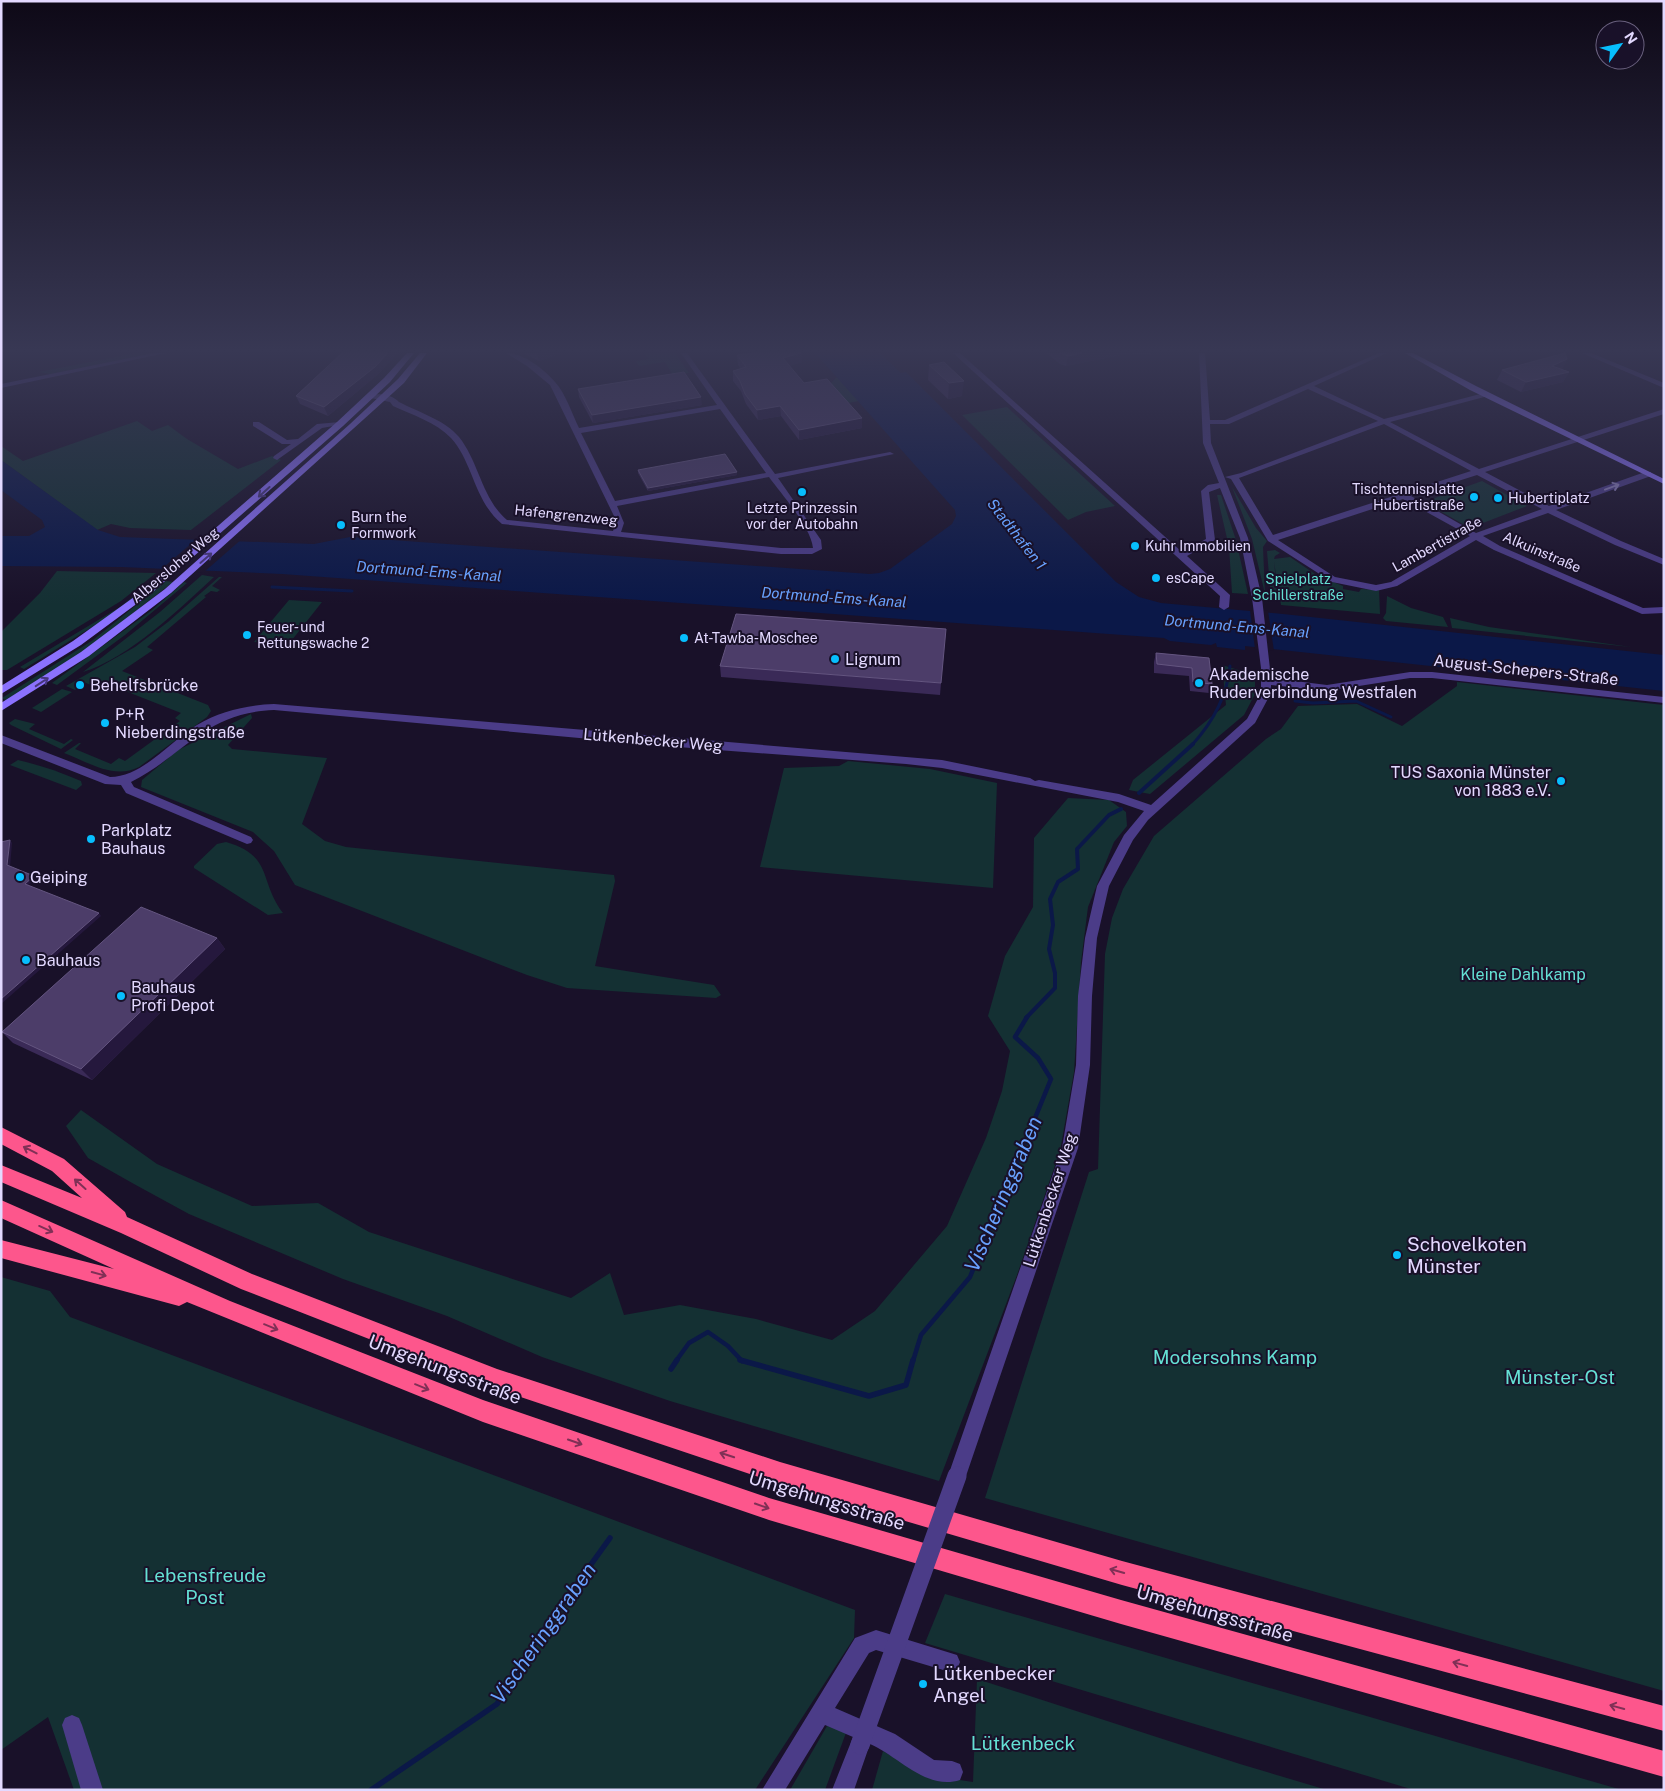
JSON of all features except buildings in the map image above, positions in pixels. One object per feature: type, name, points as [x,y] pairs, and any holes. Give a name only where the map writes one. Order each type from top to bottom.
[{"type":"highway","points":[[1,1135],[58,1165],[128,1227]]},
{"type":"highway","name":"Umgehungsstraße","points":[[1,1173],[128,1227],[248,1282],[497,1379],[780,1473],[1122,1572],[1664,1719]]},
{"type":"highway","name":"Umgehungsstraße","points":[[1,1209],[226,1309],[483,1411],[769,1508],[1131,1614],[1664,1764]]},
{"type":"highway","points":[[1,1249],[226,1309]]},
{"type":"main road","name":"Albersloher Weg","points":[[1,691],[98,629],[162,580],[326,437]]},
{"type":"main road","name":"Albersloher Weg","points":[[1,708],[85,654],[132,620],[233,534],[341,437]]},
{"type":"main road","points":[[1572,437],[1664,482]]},
{"type":"street","points":[[276,437],[285,442],[300,440]]},
{"type":"street","points":[[277,458],[305,437]]},
{"type":"street","name":"Hafengrenzweg","points":[[455,437],[494,514],[505,522],[781,551],[812,551],[818,549],[817,540],[772,476]]},
{"type":"street","points":[[579,437],[620,523],[616,534]]},
{"type":"street","points":[[744,437],[772,476]]},
{"type":"street","points":[[1049,437],[1225,595],[1224,608]]},
{"type":"street","name":"Lütkenbecker Weg","points":[[843,1790],[957,1476],[1070,1148],[1083,1065],[1085,996],[1096,908],[1112,866],[1128,838],[1151,809],[1251,721],[1262,704],[1266,693],[1267,681],[1258,604],[1244,538],[1209,453],[1207,437]]},
{"type":"street","points":[[1181,556],[1211,540],[1205,491],[1222,481],[1345,437]]},
{"type":"street","points":[[1412,437],[1611,542],[1664,562]]},
{"type":"street","points":[[1234,477],[1271,539],[1585,437]]},
{"type":"street","name":"Hafengrenzweg","points":[[612,504],[890,454]]},
{"type":"street","name":"Lambertistraße","points":[[1271,539],[1332,579],[1360,586],[1380,587],[1394,584],[1475,537],[1648,474]]},
{"type":"street","name":"Alkuinstraße","points":[[1405,496],[1475,537],[1646,612],[1664,610]]},
{"type":"street","name":"August-Schepers-Straße","points":[[1267,681],[1327,688],[1410,675],[1432,675],[1664,700]]},
{"type":"street","name":"Lütkenbecker Weg","points":[[124,781],[141,772],[202,727],[245,710],[274,707],[942,764],[1035,784],[1119,798],[1151,809]]},
{"type":"street","points":[[1,739],[109,782],[124,781],[130,790],[247,840]]},
{"type":"street","points":[[773,1790],[862,1645],[876,1640],[950,1662]]},
{"type":"street","points":[[822,1713],[888,1741],[931,1770],[952,1772]]},
{"type":"street","points":[[72,1725],[92,1790]]},
{"type":"green space","points":[[93,437],[184,437],[238,469],[272,456],[281,460],[191,530],[130,528],[111,524],[97,530],[1,460],[1,446],[23,461]]},
{"type":"green space","points":[[984,437],[1039,437],[1115,506],[1086,512],[1068,520]]},
{"type":"green space","points":[[1482,481],[1527,506],[1470,528],[1424,502]]},
{"type":"green space","points":[[1232,487],[1256,528],[1267,541],[1263,547],[1265,594],[1252,539]]},
{"type":"green space","points":[[1217,495],[1221,495],[1236,540],[1248,594],[1232,593],[1229,547]]},
{"type":"green space","name":"Spielplatz Schillerstraße","points":[[1275,550],[1280,553],[1274,559],[1290,557],[1318,576],[1343,586],[1343,589],[1359,592],[1361,589],[1379,590],[1380,614],[1281,605],[1274,562],[1278,599],[1271,600],[1267,551]]},
{"type":"green space","points":[[57,571],[156,573],[121,601],[7,670],[1,670],[1,632],[40,593]]},
{"type":"green space","points":[[202,575],[214,577],[153,631],[118,656],[83,672],[160,612]]},
{"type":"green space","points":[[219,577],[222,577],[212,586],[220,590],[217,592],[211,591],[204,596],[206,597],[147,647],[153,650],[122,671],[208,705],[211,711],[207,717],[139,767],[130,771],[111,771],[64,753],[81,743],[75,749],[111,764],[119,758],[125,761],[180,721],[175,718],[181,713],[100,681],[93,686],[86,683],[75,690],[66,686],[135,647],[168,622]]},
{"type":"green space","points":[[153,581],[157,581],[115,613],[24,669],[20,667],[120,607]]},
{"type":"green space","points":[[166,581],[173,582],[92,645],[7,701],[2,698],[93,640]]},
{"type":"green space","points":[[184,582],[187,583],[125,635],[57,685],[52,683],[152,610]]},
{"type":"green space","points":[[1387,596],[1411,608],[1443,617],[1448,627],[1386,621],[1383,618],[1386,613]]},
{"type":"green space","points":[[289,600],[322,602],[288,645],[254,642]]},
{"type":"green space","points":[[1450,618],[1489,627],[1631,647],[1452,628]]},
{"type":"green space","points":[[1222,665],[1255,675],[1255,694],[1244,715],[1150,794],[1129,790],[1133,780],[1226,705]]},
{"type":"green space","points":[[1457,682],[1664,705],[1664,1691],[985,1498],[1089,1172],[1098,1169],[1105,954],[1112,918],[1123,889],[1154,836],[1266,739],[1281,729],[1298,706],[1357,704],[1402,726],[1457,686]]},
{"type":"green space","points":[[62,689],[72,692],[41,712],[32,708]]},
{"type":"green space","points":[[251,714],[252,718],[228,745],[232,749],[327,758],[302,824],[325,841],[346,847],[614,875],[615,881],[595,966],[714,985],[721,995],[716,998],[567,988],[527,975],[295,885],[274,851],[253,832],[141,787],[142,780],[178,750]]},
{"type":"green space","points":[[15,719],[35,724],[29,729],[64,744],[71,739],[73,740],[61,749],[9,723]]},
{"type":"green space","points":[[18,760],[42,766],[81,781],[82,785],[76,790],[10,765]]},
{"type":"green space","points":[[848,761],[930,769],[997,783],[993,888],[760,867],[784,768],[839,766]]},
{"type":"green space","points":[[1068,798],[1109,800],[1126,812],[1127,826],[1114,842],[1088,907],[1081,962],[1074,1072],[1060,1151],[1017,1275],[939,1481],[670,1401],[542,1357],[447,1316],[343,1279],[189,1214],[134,1184],[88,1158],[66,1126],[81,1110],[157,1164],[252,1206],[318,1203],[369,1232],[571,1298],[610,1273],[624,1315],[680,1305],[756,1319],[832,1340],[875,1311],[947,1226],[986,1138],[1002,1091],[1010,1051],[988,1016],[1005,956],[1033,907],[1034,838]]},
{"type":"green space","points":[[226,842],[252,854],[259,862],[275,901],[283,913],[268,915],[194,868],[217,844]]},
{"type":"green space","name":"Lebensfreude Post","points":[[1,1277],[50,1291],[70,1317],[855,1610],[854,1638],[755,1790],[74,1790],[48,1717],[1,1750]]},
{"type":"green space","points":[[945,1594],[1622,1790],[1414,1790],[925,1643]]},
{"type":"green space","name":"Lütkenbeck","points":[[977,1679],[1240,1764],[1327,1790],[872,1790],[883,1751],[926,1775],[973,1782]]},
{"type":"green space","points":[[827,1726],[847,1730],[825,1790],[790,1790]]},
{"type":"water","points":[[890,437],[971,437],[1116,582],[1139,597],[1161,603],[1283,614],[1664,655],[1664,691],[1245,646],[1245,650],[1217,647],[1216,643],[1211,645],[1170,641],[1164,638],[282,574],[121,567],[1,566],[1,536],[29,536],[45,527],[42,520],[1,490],[1,460],[98,530],[120,537],[314,544],[350,537],[870,574],[890,569],[952,524],[956,516],[955,510]]},
{"type":"pier","points":[[199,537],[243,538],[203,573],[159,571]]},
{"type":"pier","points":[[1250,610],[1268,611],[1274,651],[1255,649]]},
{"type":"waterway","points":[[272,587],[352,591]]},
{"type":"waterway","name":"Vischeringgraben","points":[[1192,745],[1218,709],[1226,688],[1230,666]]},
{"type":"waterway","points":[[1295,701],[1313,703],[1356,701],[1391,717]]},
{"type":"waterway","name":"Vischeringgraben","points":[[1139,793],[1192,745]]},
{"type":"waterway","name":"Vischeringgraben","points":[[1026,1018],[1055,988],[1055,973],[1049,949],[1053,925],[1050,899],[1058,882],[1078,869],[1077,849],[1109,815],[1121,809]]},
{"type":"waterway","name":"Vischeringgraben","points":[[913,1361],[921,1335],[970,1277],[1051,1079],[1038,1058],[1015,1037],[1027,1017]]},
{"type":"waterway","name":"Vischeringgraben","points":[[676,1361],[689,1343],[708,1332],[728,1346],[741,1360]]},
{"type":"waterway","name":"Vischeringgraben","points":[[671,1369],[677,1360]]},
{"type":"waterway","name":"Vischeringgraben","points":[[741,1360],[869,1396],[906,1385],[913,1360]]},
{"type":"waterway","name":"Vischeringgraben","points":[[371,1790],[497,1704],[538,1638],[610,1538]]},
{"type":"place","name":"Letzte Prinzessin vor der Autobahn","points":[[802,492]]},
{"type":"place","name":"Tischtennisplatte Hubertistraße","points":[[1474,497]]},
{"type":"place","name":"Hubertiplatz","points":[[1498,498]]},
{"type":"place","name":"Burn the Formwork","points":[[341,525]]},
{"type":"place","name":"Kuhr Immobilien","points":[[1135,546]]},
{"type":"place","name":"esCape","points":[[1156,578]]},
{"type":"place","name":"Feuer- und Rettungswache 2","points":[[247,635]]},
{"type":"place","name":"At-Tawba-Moschee","points":[[684,638]]},
{"type":"place","name":"Lignum","points":[[835,659]]},
{"type":"place","name":"Akademische Ruderverbindung Westfalen","points":[[1199,683]]},
{"type":"place","name":"Behelfsbrücke","points":[[80,685]]},
{"type":"place","name":"P+R Nieberdingstraße","points":[[105,723]]},
{"type":"place","name":"TUS Saxonia Münster von 1883 e.V.","points":[[1561,781]]},
{"type":"place","name":"Parkplatz Bauhaus","points":[[91,839]]},
{"type":"place","name":"Geiping","points":[[20,877]]},
{"type":"place","name":"Bauhaus","points":[[26,960]]},
{"type":"place","name":"Bauhaus Profi Depot","points":[[121,996]]},
{"type":"place","name":"Schovelkoten Münster","points":[[1397,1255]]},
{"type":"place","name":"Lütkenbecker Angel","points":[[923,1684]]},
{"type":"water label","name":"Stadthafen 1","points":[[1017,534]]},
{"type":"water label","name":"Dortmund-Ems-Kanal","points":[[429,571]]},
{"type":"water label","name":"Dortmund-Ems-Kanal","points":[[834,597]]},
{"type":"water label","name":"Dortmund-Ems-Kanal","points":[[1237,626]]},
{"type":"park label","name":"Kleine Dahlkamp","points":[[1523,974]]},
{"type":"park label","name":"Modersohns Kamp","points":[[1235,1357]]},
{"type":"park label","name":"Münster-Ost","points":[[1560,1377]]}]
